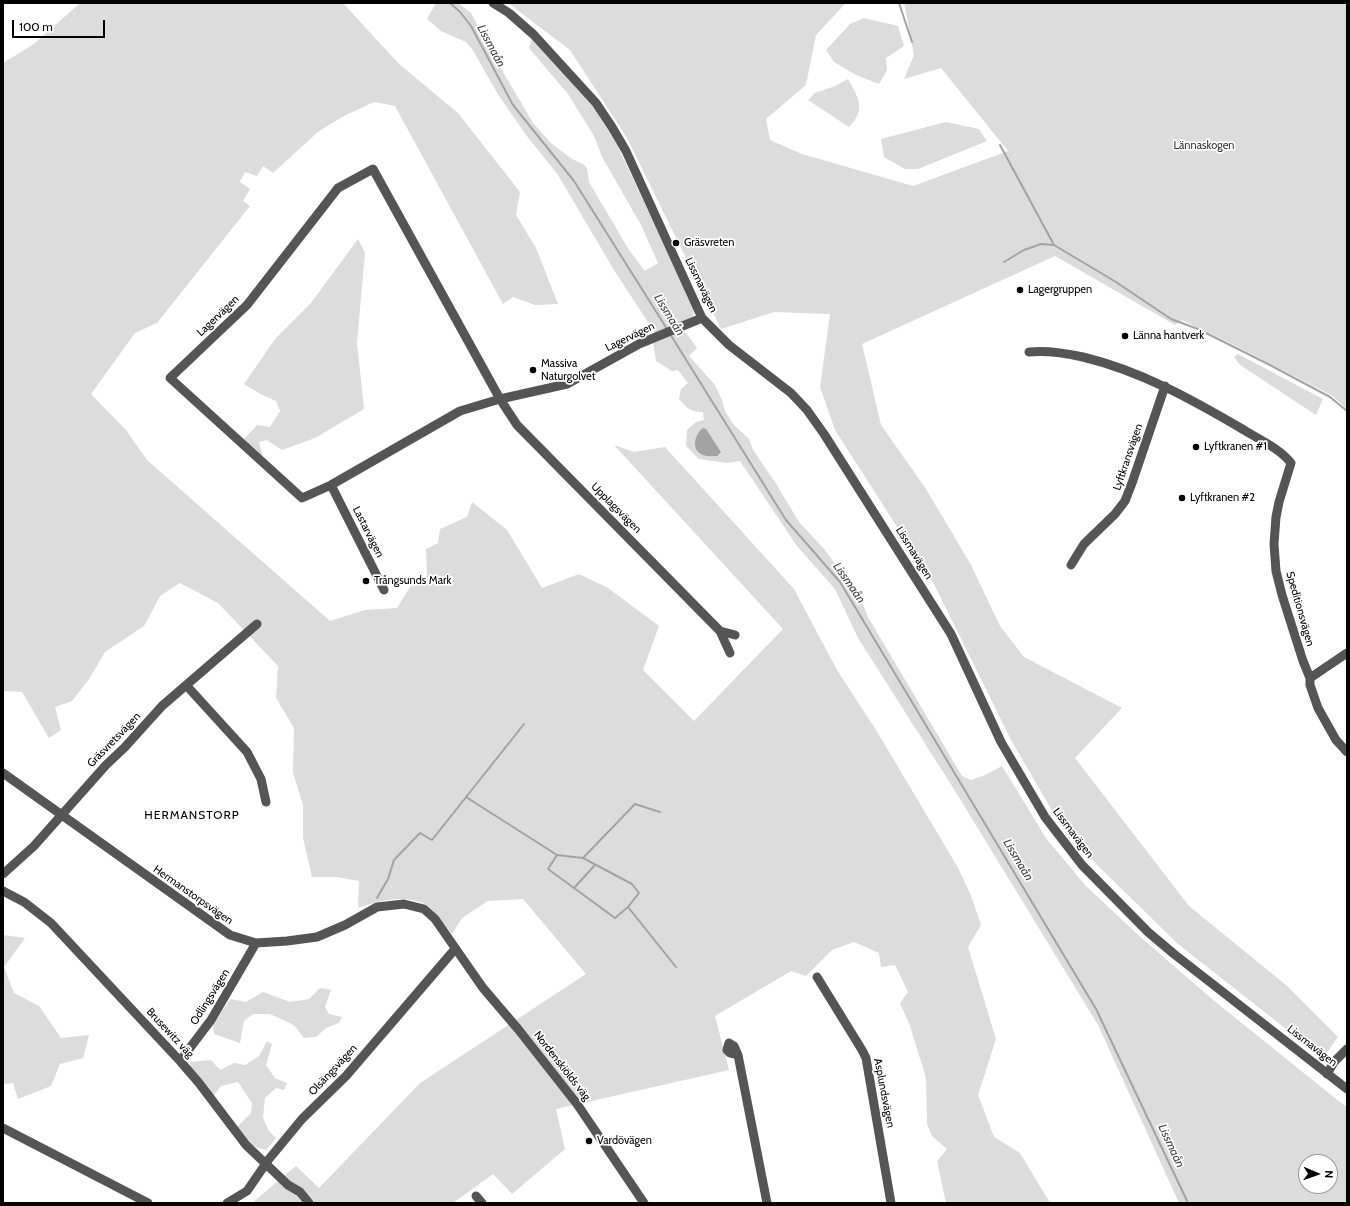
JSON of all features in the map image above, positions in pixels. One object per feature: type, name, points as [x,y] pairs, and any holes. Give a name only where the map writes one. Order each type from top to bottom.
[{"type":"street","name":"Lissmavägen","points":[[493,3],[534,35],[596,103],[612,127],[626,151],[702,318],[729,345],[790,393],[808,410],[951,634],[1001,742],[1041,810],[1082,865],[1148,932],[1347,1089]]},
{"type":"street","name":"Lagervägen","points":[[500,399],[373,169],[338,188],[246,305],[170,378],[302,498],[331,485],[460,411],[500,399],[567,384],[639,344],[702,318]]},
{"type":"street","points":[[1029,352],[1042,350],[1102,362],[1165,386]]},
{"type":"street","name":"Speditionsvägen","points":[[1165,386],[1210,410],[1264,442],[1285,456],[1291,463],[1276,517],[1274,544],[1276,571],[1282,595],[1310,678],[1310,685],[1318,708],[1336,740],[1347,752]]},
{"type":"street","name":"Lyftkransvägen","points":[[1071,565],[1084,544],[1115,514],[1125,501],[1165,386]]},
{"type":"street","name":"Upplagsvägen","points":[[500,399],[517,425],[720,631]]},
{"type":"street","name":"Lastarvägen","points":[[331,485],[384,590]]},
{"type":"street","name":"Gräsvretsvägen","points":[[62,816],[106,765],[162,706],[257,624]]},
{"type":"street","points":[[720,631],[735,635]]},
{"type":"street","points":[[720,631],[730,654]]},
{"type":"street","points":[[1310,678],[1347,653]]},
{"type":"street","points":[[186,685],[247,752],[261,779],[266,802]]},
{"type":"street","name":"Hermanstorpsvägen","points":[[3,773],[230,935],[256,943],[317,937],[345,925],[377,907],[404,904],[424,909],[434,919],[455,949]]},
{"type":"street","points":[[3,874],[34,846],[62,816]]},
{"type":"street","name":"Brusewitz väg","points":[[3,891],[24,902],[51,923],[180,1061],[199,1083],[246,1145],[288,1185],[300,1192],[309,1203]]},
{"type":"street","name":"Odlingsvägen","points":[[180,1061],[211,1020],[256,943]]},
{"type":"street","name":"Olsängsvägen","points":[[226,1203],[246,1191],[302,1119],[346,1076],[455,949]]},
{"type":"street","name":"Nordenskiölds väg","points":[[455,949],[483,988],[518,1029],[577,1104],[644,1203]]},
{"type":"street","name":"Asplundsvägen","points":[[817,977],[866,1058],[891,1203]]},
{"type":"street","points":[[1327,1074],[1334,1062],[1347,1049]]},
{"type":"street","points":[[738,1055],[767,1203]]},
{"type":"street","points":[[3,1128],[148,1203]]},
{"type":"green space","points":[[80,3],[343,3],[399,64],[458,113],[520,192],[516,215],[536,248],[558,304],[535,305],[513,297],[503,304],[395,106],[374,102],[344,116],[319,131],[273,173],[263,166],[257,176],[245,172],[240,182],[250,189],[243,201],[250,206],[157,323],[135,333],[91,394],[126,430],[147,460],[330,621],[365,610],[397,608],[410,587],[427,576],[426,549],[438,543],[440,529],[467,517],[472,502],[507,530],[542,588],[579,574],[608,588],[659,626],[643,670],[694,721],[783,629],[614,445],[634,452],[665,447],[794,589],[837,670],[876,730],[957,866],[970,893],[981,925],[968,947],[996,1039],[978,1095],[994,1137],[1020,1153],[1050,1203],[946,1203],[937,1161],[947,1149],[932,1136],[927,1124],[926,1078],[910,1026],[900,1003],[908,992],[895,965],[881,967],[879,953],[854,942],[832,950],[806,976],[791,971],[715,1016],[729,1070],[556,1109],[565,1149],[512,1194],[493,1174],[453,1203],[252,1203],[296,1166],[319,1188],[420,1083],[586,974],[523,899],[488,901],[462,918],[452,934],[435,913],[425,904],[408,899],[400,899],[383,901],[358,908],[359,881],[337,877],[312,877],[303,838],[303,805],[293,773],[294,728],[276,698],[278,666],[218,603],[180,583],[160,596],[144,626],[105,652],[89,679],[72,701],[55,707],[61,730],[49,738],[22,692],[3,691],[3,63],[34,44]]},
{"type":"green space","points":[[436,3],[458,3],[471,13],[533,123],[551,143],[587,168],[589,182],[629,250],[645,271],[658,263],[641,225],[602,157],[594,136],[568,94],[529,48],[532,38],[595,109],[605,123],[617,145],[694,308],[694,314],[691,318],[655,333],[614,270],[558,175],[526,135],[499,96],[472,49],[466,42],[441,31],[427,19]]},
{"type":"green space","name":"Lännaskogen","points":[[508,3],[846,3],[816,35],[806,85],[766,119],[770,140],[802,154],[913,186],[1008,151],[941,68],[904,79],[914,55],[904,3],[1347,3],[1347,409],[1331,395],[1232,344],[1182,320],[1175,325],[1055,256],[862,344],[881,425],[926,489],[971,565],[1000,626],[1024,657],[1122,708],[1075,758],[1189,906],[1286,985],[1338,1037],[1323,1058],[1178,944],[1091,859],[1054,814],[1011,740],[935,586],[835,430],[820,387],[830,314],[774,312],[721,329],[627,138],[570,50]]},
{"type":"green space","points":[[864,18],[898,26],[904,46],[886,58],[887,70],[879,84],[856,75],[834,62],[826,50],[850,24]]},
{"type":"green space","points":[[848,79],[858,98],[859,104],[858,115],[849,127],[808,100],[815,93],[835,86]]},
{"type":"green space","points":[[946,122],[979,129],[987,141],[918,169],[905,169],[884,157],[881,139]]},
{"type":"green space","points":[[358,239],[365,253],[357,342],[364,409],[315,438],[282,450],[267,440],[259,442],[262,454],[258,456],[244,439],[257,425],[270,427],[280,411],[276,401],[262,395],[244,384],[275,339],[311,303]]},
{"type":"green space","points":[[683,329],[697,348],[689,356],[715,385],[725,411],[733,424],[749,439],[753,450],[775,482],[799,522],[825,550],[859,594],[868,617],[962,776],[971,780],[985,775],[1002,766],[1046,838],[1085,885],[1137,934],[1212,999],[1347,1107],[1347,1203],[1179,1203],[1098,1025],[952,786],[858,638],[835,589],[797,546],[740,461],[727,463],[699,459],[686,446],[687,430],[696,422],[704,420],[703,412],[689,409],[679,399],[681,389],[688,383],[678,370],[672,371],[656,361],[653,342]]},
{"type":"green space","points":[[1238,354],[1323,399],[1316,415],[1240,365],[1234,357]]},
{"type":"green space","points":[[3,935],[25,938],[4,967],[14,993],[39,1006],[61,1038],[89,1035],[83,1058],[60,1064],[51,1086],[18,1099],[13,1083],[3,1084]]},
{"type":"green space","points":[[320,988],[331,990],[325,1007],[329,1014],[342,1017],[339,1023],[326,1028],[316,1037],[304,1038],[294,1025],[270,1014],[253,1014],[244,1021],[240,1043],[214,1034],[213,1025],[230,999],[246,1002],[263,992],[290,1002],[309,999]]},
{"type":"green space","points":[[267,1041],[272,1044],[266,1065],[275,1078],[287,1083],[284,1090],[276,1088],[265,1098],[263,1117],[268,1130],[276,1138],[266,1150],[248,1143],[236,1128],[251,1113],[252,1103],[238,1082],[221,1086],[213,1096],[191,1071],[190,1062],[211,1060],[220,1070],[234,1063],[245,1065],[259,1056]]},
{"type":"shaded area","points":[[703,428],[706,429],[721,452],[717,456],[703,455],[696,448],[696,437]]},
{"type":"waterway","name":"Lissmaån","points":[[450,3],[460,12],[471,26],[513,105],[574,181],[667,329]]},
{"type":"waterway","points":[[899,3],[912,42]]},
{"type":"waterway","points":[[1000,145],[1054,245],[1041,244],[1024,250],[1004,262]]},
{"type":"waterway","points":[[1054,245],[1116,282],[1171,319],[1198,329],[1268,364],[1330,397],[1347,411]]},
{"type":"waterway","name":"Lissmaån","points":[[670,334],[786,520],[840,582],[1096,1009],[1188,1203]]},
{"type":"waterway","points":[[377,898],[388,879],[394,860],[420,833],[432,840],[524,724]]},
{"type":"waterway","points":[[466,797],[557,855],[583,858],[632,884],[639,893],[628,907]]},
{"type":"waterway","points":[[583,858],[635,804],[660,812]]},
{"type":"waterway","points":[[557,855],[548,869],[615,918],[628,907],[676,967]]},
{"type":"waterway","points":[[574,888],[595,865]]},
{"type":"place","name":"Gräsvreten","points":[[676,243]]},
{"type":"place","name":"Lagergruppen","points":[[1020,290]]},
{"type":"place","name":"Länna hantverk","points":[[1125,336]]},
{"type":"place","name":"Massiva Naturgolvet","points":[[533,370]]},
{"type":"place","name":"Lyftkranen #1","points":[[1196,447]]},
{"type":"place","name":"Lyftkranen #2","points":[[1182,498]]},
{"type":"place","name":"Trångsunds Mark","points":[[366,581]]},
{"type":"place","name":"Vardövägen","points":[[589,1141]]},
{"type":"district","name":"HERMANSTORP","points":[[192,815]]}]
